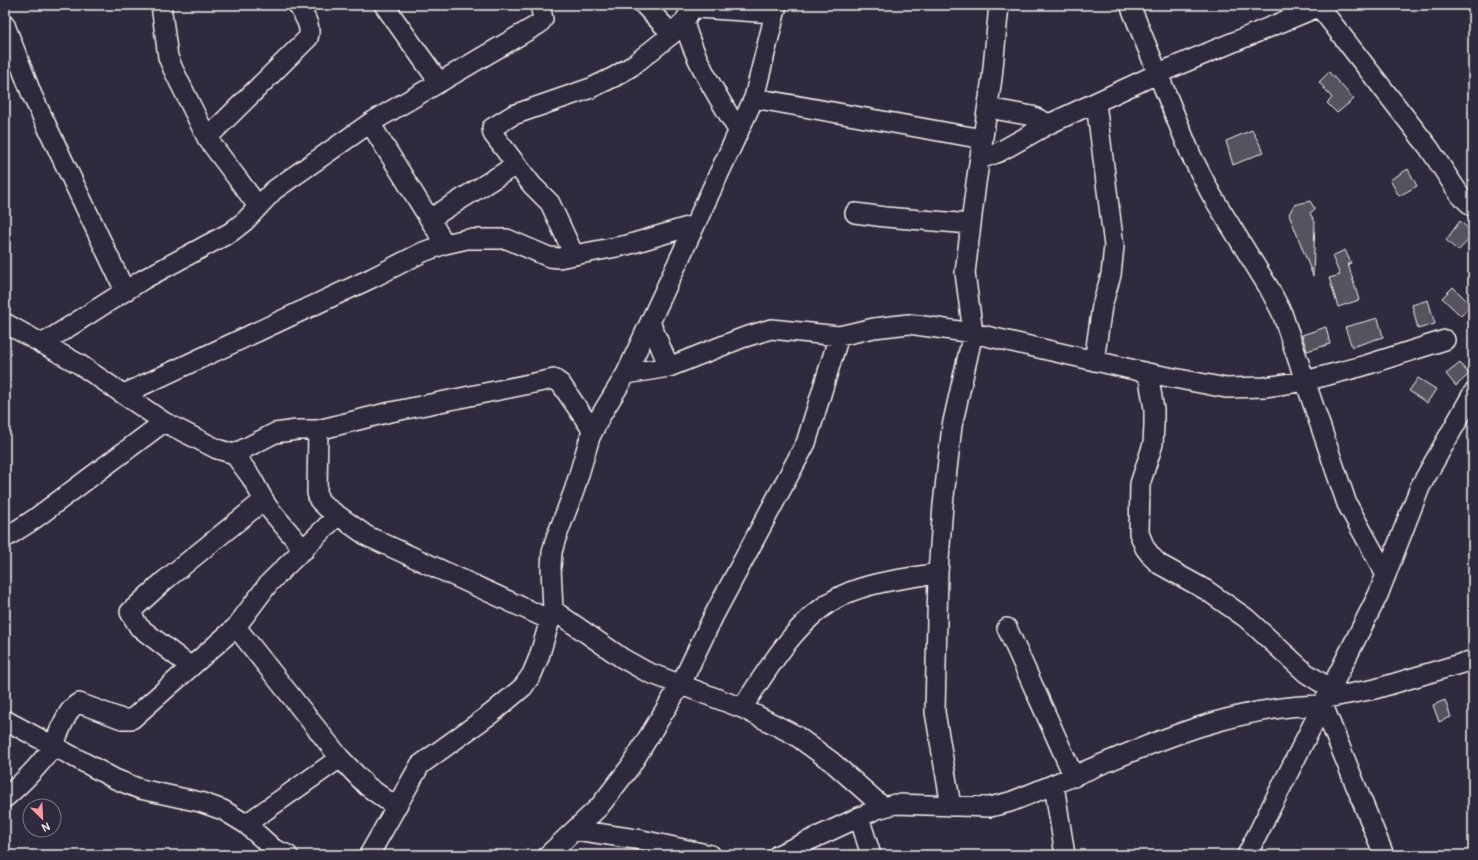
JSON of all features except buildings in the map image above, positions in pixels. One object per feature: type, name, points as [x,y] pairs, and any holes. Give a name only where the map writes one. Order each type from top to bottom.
[{"type":"street","points":[[161,5],[168,57],[207,138],[258,206]]},
{"type":"street","points":[[207,138],[308,38],[308,23],[298,5]]},
{"type":"street","points":[[384,5],[439,82]]},
{"type":"street","points":[[42,344],[125,291],[231,232],[245,221],[274,190],[370,123],[540,24],[544,19],[540,5]]},
{"type":"street","points":[[644,5],[678,28],[738,130]]},
{"type":"street","points":[[951,806],[935,712],[938,573],[943,505],[952,426],[973,333],[965,273],[988,108],[999,5]]},
{"type":"street","points":[[1130,5],[1159,73],[1191,155],[1211,194],[1269,288],[1282,313],[1347,504],[1386,575]]},
{"type":"street","points":[[980,159],[1000,152],[1049,124],[1159,73],[1320,6],[1429,148],[1460,195],[1473,207]]},
{"type":"street","points":[[369,855],[420,765],[492,713],[523,686],[532,674],[552,615],[552,552],[594,431],[626,374],[754,98],[775,9],[697,8],[691,10],[678,28],[648,51],[632,66],[614,77],[591,88],[513,115],[494,125],[492,128],[493,134],[532,185],[550,203],[574,256]]},
{"type":"street","points":[[5,26],[32,95],[125,291]]},
{"type":"street","points":[[754,98],[983,139]]},
{"type":"street","points":[[1094,361],[1102,306],[1111,275],[1114,246],[1096,103]]},
{"type":"street","points":[[988,108],[1032,116],[1049,124]]},
{"type":"street","points":[[370,123],[431,218],[445,244]]},
{"type":"street","points":[[431,218],[516,165]]},
{"type":"street","points":[[855,213],[884,217],[971,224]]},
{"type":"street","points":[[124,394],[372,278],[423,252],[445,244],[467,239],[507,239],[549,257],[559,258],[627,245],[694,225]]},
{"type":"street","points":[[650,322],[670,367]]},
{"type":"street","points":[[5,323],[79,364],[164,422],[218,449],[234,454],[251,477],[264,500],[304,550]]},
{"type":"street","points":[[626,374],[670,367],[742,338],[771,329],[839,336],[874,328],[909,324],[973,333],[1148,373],[1226,388],[1265,387],[1305,381],[1363,366],[1445,340]]},
{"type":"street","points":[[548,855],[599,807],[630,767],[681,684],[718,608],[806,443],[839,336]]},
{"type":"street","points":[[1148,373],[1154,409],[1154,425],[1153,444],[1140,484],[1139,533],[1145,548],[1160,564],[1206,590],[1246,618],[1306,673],[1327,697],[1384,855]]},
{"type":"street","points":[[234,454],[275,433],[292,430],[318,430],[386,413],[554,379],[561,384],[594,431]]},
{"type":"street","points":[[1247,855],[1327,697],[1386,575],[1420,487],[1473,393]]},
{"type":"street","points":[[5,538],[33,520],[164,422]]},
{"type":"street","points":[[318,430],[317,493],[319,500],[337,516],[367,536],[552,615],[647,672],[742,708],[795,736],[832,762],[883,807]]},
{"type":"street","points":[[191,667],[139,627],[130,612],[164,581],[264,500]]},
{"type":"street","points":[[5,798],[24,780],[52,746],[70,712],[76,704],[79,703],[122,719],[130,719],[236,627],[269,583],[337,516]]},
{"type":"street","points":[[742,708],[795,633],[821,608],[843,595],[860,589],[938,573]]},
{"type":"street","points":[[236,627],[340,758],[367,786],[396,807]]},
{"type":"street","points":[[1008,628],[1074,777]]},
{"type":"street","points":[[778,855],[883,807],[895,804],[990,807],[1010,802],[1054,785],[1182,732],[1238,714],[1375,689],[1473,660]]},
{"type":"street","points":[[5,720],[115,779],[140,789],[200,802],[223,810],[246,824],[274,849],[288,855]]},
{"type":"street","points":[[246,824],[340,758]]},
{"type":"street","points":[[1054,785],[1065,855]]},
{"type":"street","points":[[859,817],[871,855]]},
{"type":"street","points":[[576,830],[642,840],[711,855]]}]
